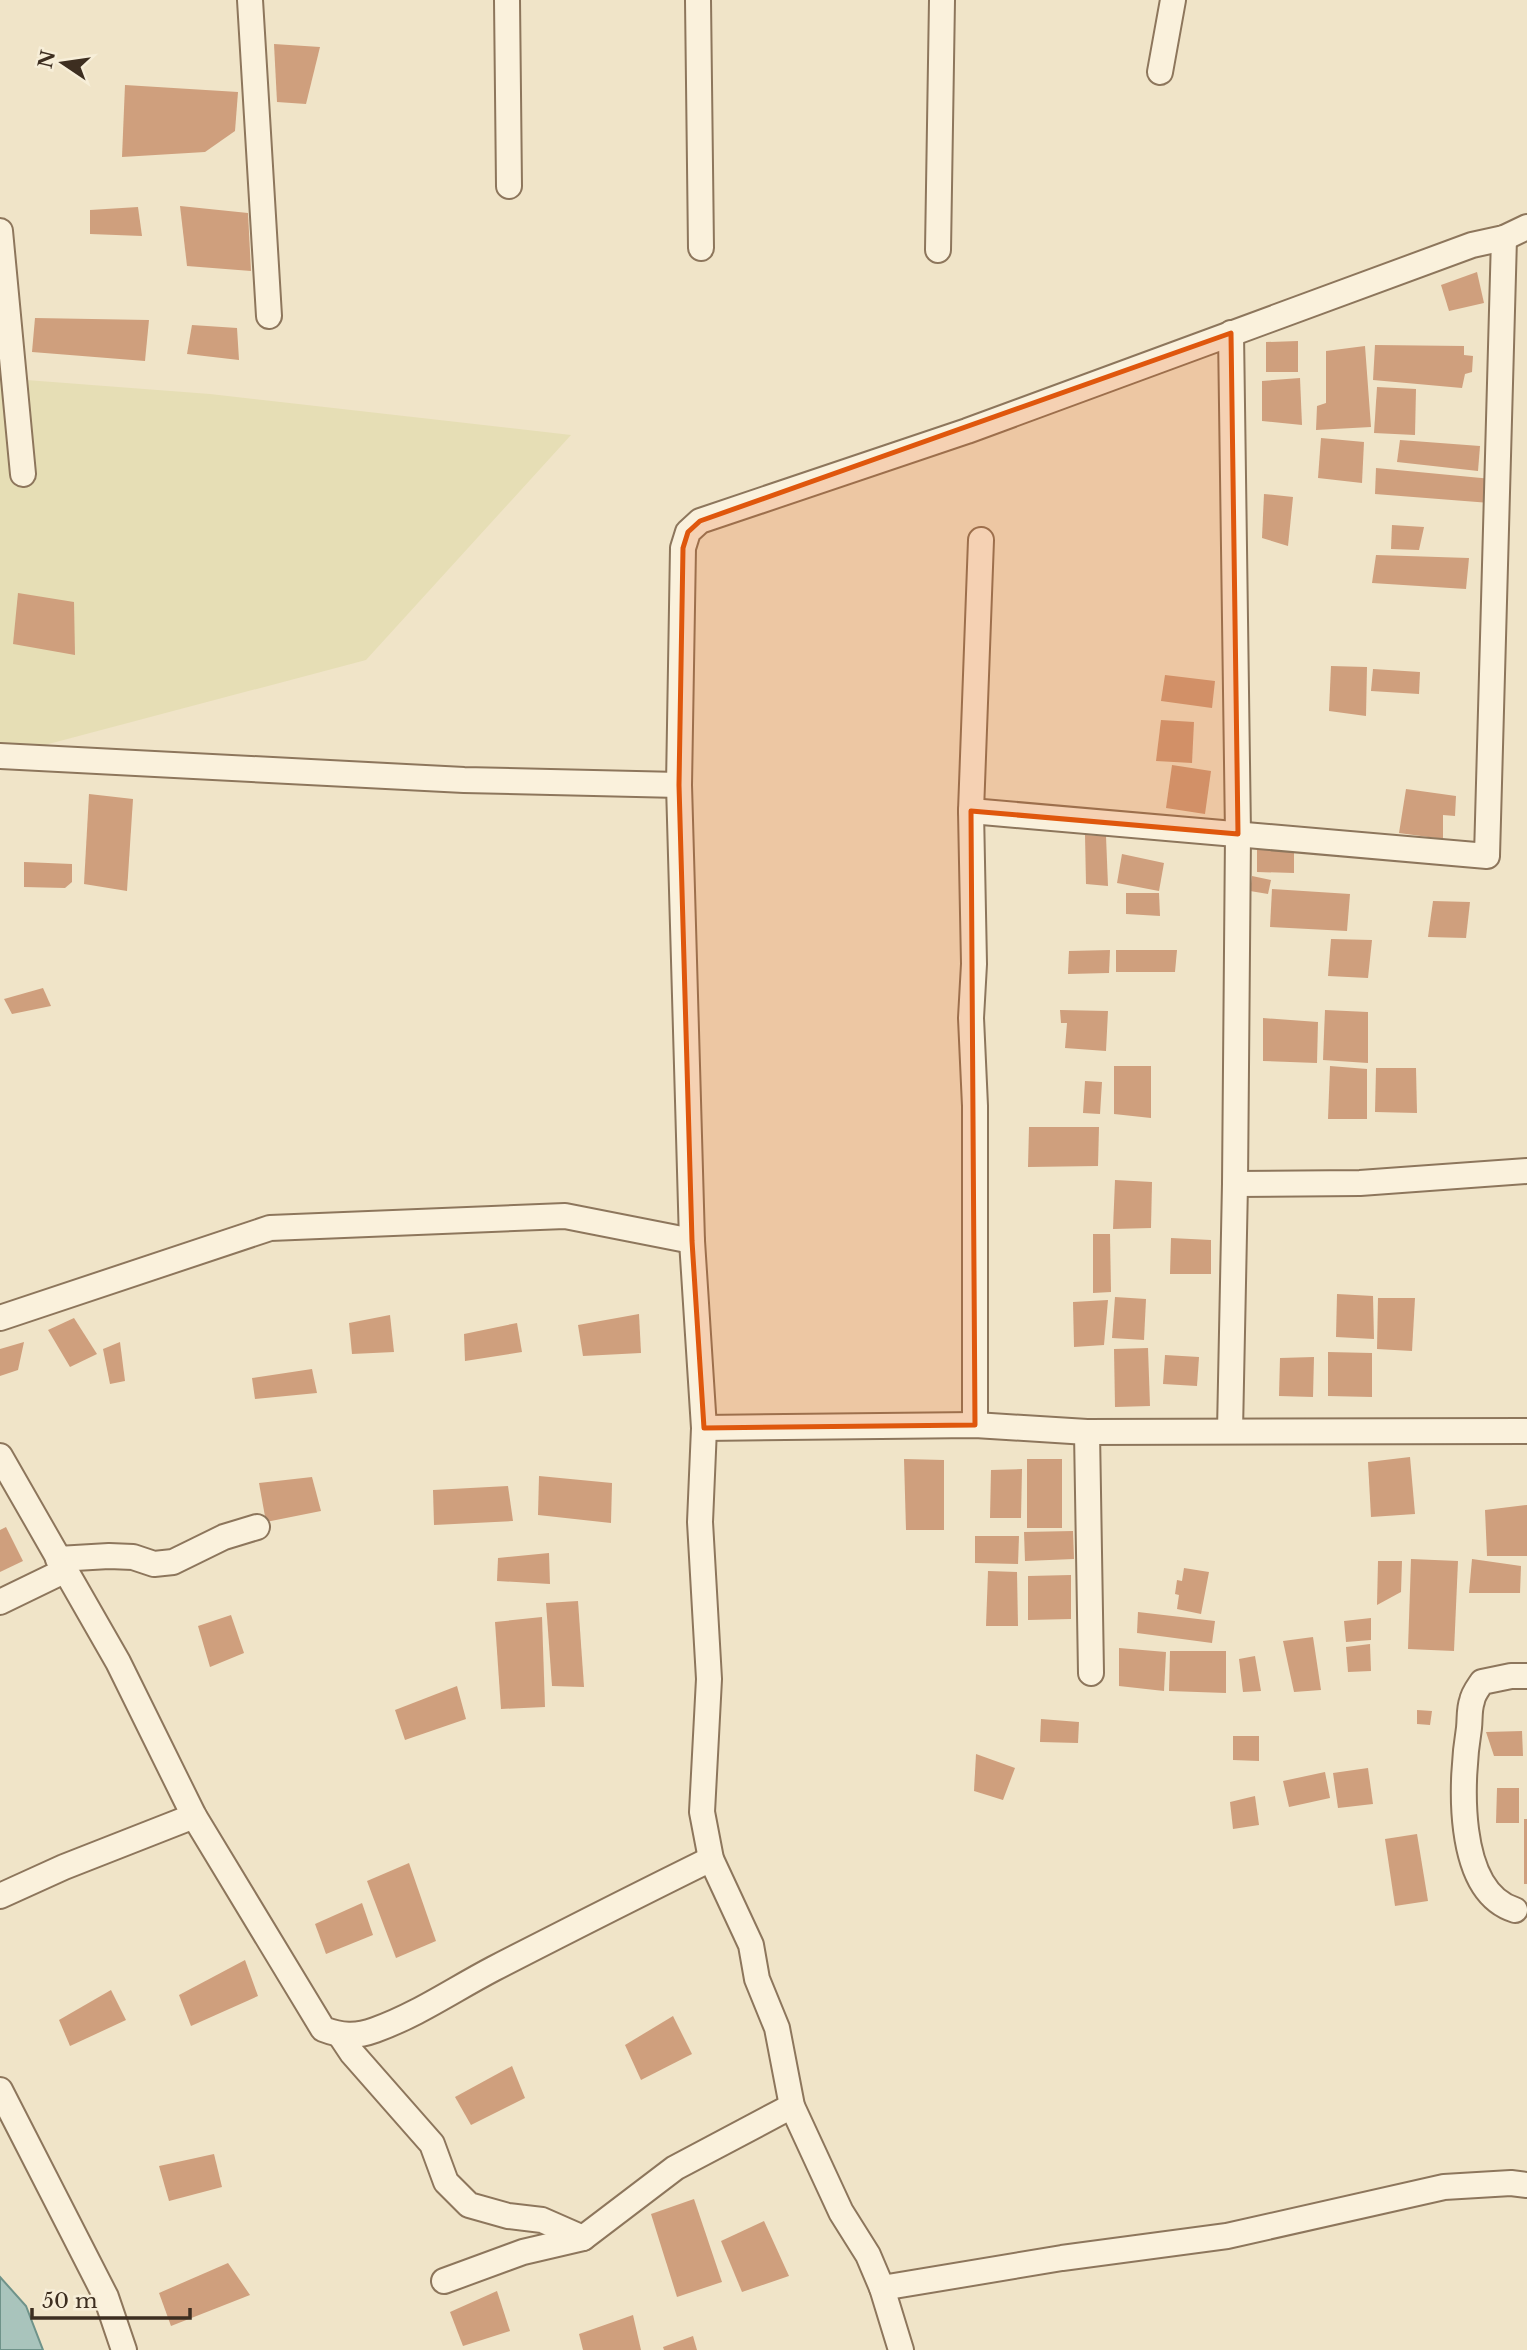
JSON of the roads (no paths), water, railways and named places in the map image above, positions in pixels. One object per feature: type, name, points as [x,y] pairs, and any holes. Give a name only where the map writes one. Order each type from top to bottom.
[{"type":"street","points":[[250,0],[269,316]]},
{"type":"street","points":[[507,0],[509,186]]},
{"type":"street","points":[[698,0],[701,248]]},
{"type":"street","points":[[938,250],[942,0]]},
{"type":"street","points":[[1160,72],[1173,0]]},
{"type":"street","points":[[901,2350],[883,2288],[841,2212],[792,2106],[777,2028],[757,1979],[751,1945],[711,1859],[702,1812],[709,1679],[700,1522],[704,1428],[692,1241],[680,785],[683,548],[688,532],[701,520],[967,431],[1472,245],[1504,238],[1527,227]]},
{"type":"street","points":[[0,231],[23,474]]},
{"type":"street","points":[[971,811],[1487,856],[1504,238]]},
{"type":"street","points":[[1230,1431],[1238,834],[1231,333]]},
{"type":"street","points":[[975,1425],[971,811],[981,540]]},
{"type":"street","points":[[0,756],[464,780],[680,785]]},
{"type":"street","points":[[1235,1184],[1360,1183],[1527,1171]]},
{"type":"street","points":[[0,1318],[270,1228],[565,1216],[692,1241]]},
{"type":"street","points":[[704,1428],[975,1425],[1087,1432],[1527,1431]]},
{"type":"street","points":[[1087,1432],[1091,1673]]},
{"type":"street","points":[[0,1456],[118,1662],[194,1816],[323,2029],[340,2035],[357,2035],[374,2031],[422,2011],[572,1927],[711,1859]]},
{"type":"street","points":[[0,1602],[62,1564],[109,1556],[133,1557],[154,1564],[173,1562],[224,1537],[257,1527]]},
{"type":"street","points":[[1515,1910],[1489,1893],[1470,1853],[1463,1783],[1472,1699],[1482,1682],[1511,1676],[1527,1676]]},
{"type":"street","points":[[0,1896],[64,1867],[194,1816]]},
{"type":"street","points":[[340,2035],[352,2053],[432,2144],[446,2182],[469,2205],[508,2216],[542,2220],[583,2238]]},
{"type":"street","points":[[0,2090],[106,2297],[124,2350]]},
{"type":"street","points":[[444,2281],[523,2252],[583,2238],[675,2168],[792,2106]]},
{"type":"street","points":[[883,2288],[1062,2258],[1227,2236],[1444,2188],[1511,2183],[1527,2185]]},
{"type":"water","points":[[0,2277],[26,2306],[43,2350],[0,2350]]}]
